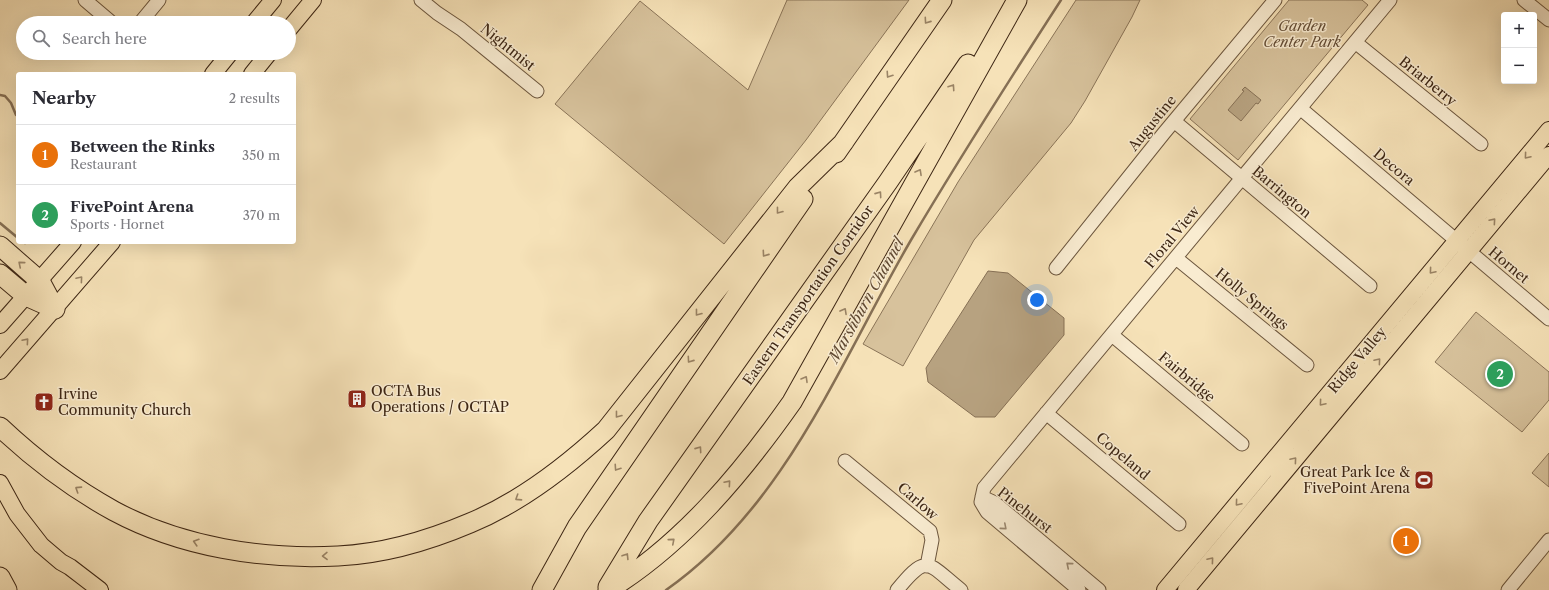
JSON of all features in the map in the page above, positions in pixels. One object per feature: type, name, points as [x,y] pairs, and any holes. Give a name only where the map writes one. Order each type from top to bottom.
[{"type":"highway","points":[[542,590],[585,514],[664,398],[942,0]]},
{"type":"highway","name":"Eastern Transportation Corridor","points":[[607,590],[648,521],[888,182],[1011,0]]},
{"type":"highway","points":[[607,590],[644,565],[694,521],[742,468],[792,402],[1017,0]]},
{"type":"highway","points":[[0,427],[43,465],[78,490],[115,512],[159,530],[203,544],[263,554],[302,557],[340,556],[364,553],[424,539],[470,523],[513,502],[549,478],[578,456],[606,430],[798,187],[844,142]]},
{"type":"highway","points":[[0,246],[40,281],[55,308]]},
{"type":"highway","points":[[0,274],[26,296],[55,308]]},
{"type":"main road","points":[[260,16],[273,0]]},
{"type":"main road","points":[[296,21],[313,0]]},
{"type":"main road","points":[[215,72],[224,60]]},
{"type":"main road","points":[[254,72],[263,60]]},
{"type":"main road","name":"Ridge Valley","points":[[1186,590],[1462,246],[1549,130]]},
{"type":"main road","name":"Ridge Valley","points":[[1166,590],[1462,246],[1549,155]]},
{"type":"main road","points":[[0,325],[71,244]]},
{"type":"main road","points":[[0,371],[110,244]]},
{"type":"main road","points":[[0,483],[16,514],[41,545],[61,562],[70,566],[100,590]]},
{"type":"street","points":[[85,0],[104,16]]},
{"type":"street","points":[[146,16],[159,0]]},
{"type":"street","name":"Nightmist","points":[[421,0],[461,29],[537,91]]},
{"type":"street","name":"Augustine","points":[[1056,268],[1275,0]]},
{"type":"street","points":[[1524,0],[1549,20]]},
{"type":"street","name":"Floral View","points":[[982,497],[984,488],[1242,179],[1355,42],[1385,2]]},
{"type":"street","name":"Briarberry","points":[[1355,42],[1481,144]]},
{"type":"street","name":"Decora","points":[[1300,108],[1462,246]]},
{"type":"street","name":"Barrington","points":[[1174,122],[1370,286]]},
{"type":"street","name":"Hornet","points":[[1462,246],[1549,319]]},
{"type":"street","name":"Holly Springs","points":[[1176,258],[1307,365]]},
{"type":"street","name":"Fairbridge","points":[[1112,335],[1242,444]]},
{"type":"street","name":"Copeland","points":[[1046,413],[1179,524]]},
{"type":"street","name":"Carlow","points":[[844,460],[930,531],[932,540],[928,566]]},
{"type":"street","name":"Pinehurst","points":[[1079,590],[987,512],[981,502],[982,497],[995,503],[1099,590]]},
{"type":"street","points":[[1508,590],[1549,540]]},
{"type":"street","points":[[897,590],[913,571],[917,568],[928,566],[935,568],[961,590]]},
{"type":"green space","points":[[787,0],[909,0],[806,140],[724,244],[555,104],[640,1],[748,90]]},
{"type":"green space","points":[[1076,0],[1140,0],[1085,101],[1071,123],[974,240],[903,366],[863,344],[958,182]]},
{"type":"green space","name":"Garden Center Park","points":[[1289,0],[1362,0],[1368,5],[1238,160],[1190,119]]},
{"type":"green space","points":[[1476,312],[1549,372],[1549,400],[1522,432],[1435,362]]},
{"type":"green space","points":[[1549,453],[1549,487],[1532,473]]},
{"type":"shaded area","points":[[1245,87],[1261,100],[1258,104],[1256,103],[1241,121],[1228,110],[1244,91],[1242,90]]},
{"type":"shaded area","points":[[988,271],[1008,273],[1064,318],[1064,335],[995,417],[975,417],[928,382],[926,368]]},
{"type":"waterway","name":"Marshburn Channel","points":[[666,590],[708,556],[745,517],[778,475],[834,382],[911,240],[985,119],[1061,0]]},
{"type":"waterway","points":[[0,95],[5,96],[11,103],[16,115]]},
{"type":"waterway","points":[[0,223],[16,236]]},
{"type":"place","name":"FivePoint Arena","points":[[1500,374]]},
{"type":"place","name":"OCTA Bus Operations / OCTAP","points":[[357,399]]},
{"type":"place","name":"Irvine Community Church","points":[[44,402]]},
{"type":"place","name":"Great Park Ice & FivePoint Arena","points":[[1424,480]]},
{"type":"place","name":"Between the Rinks","points":[[1406,541]]}]
